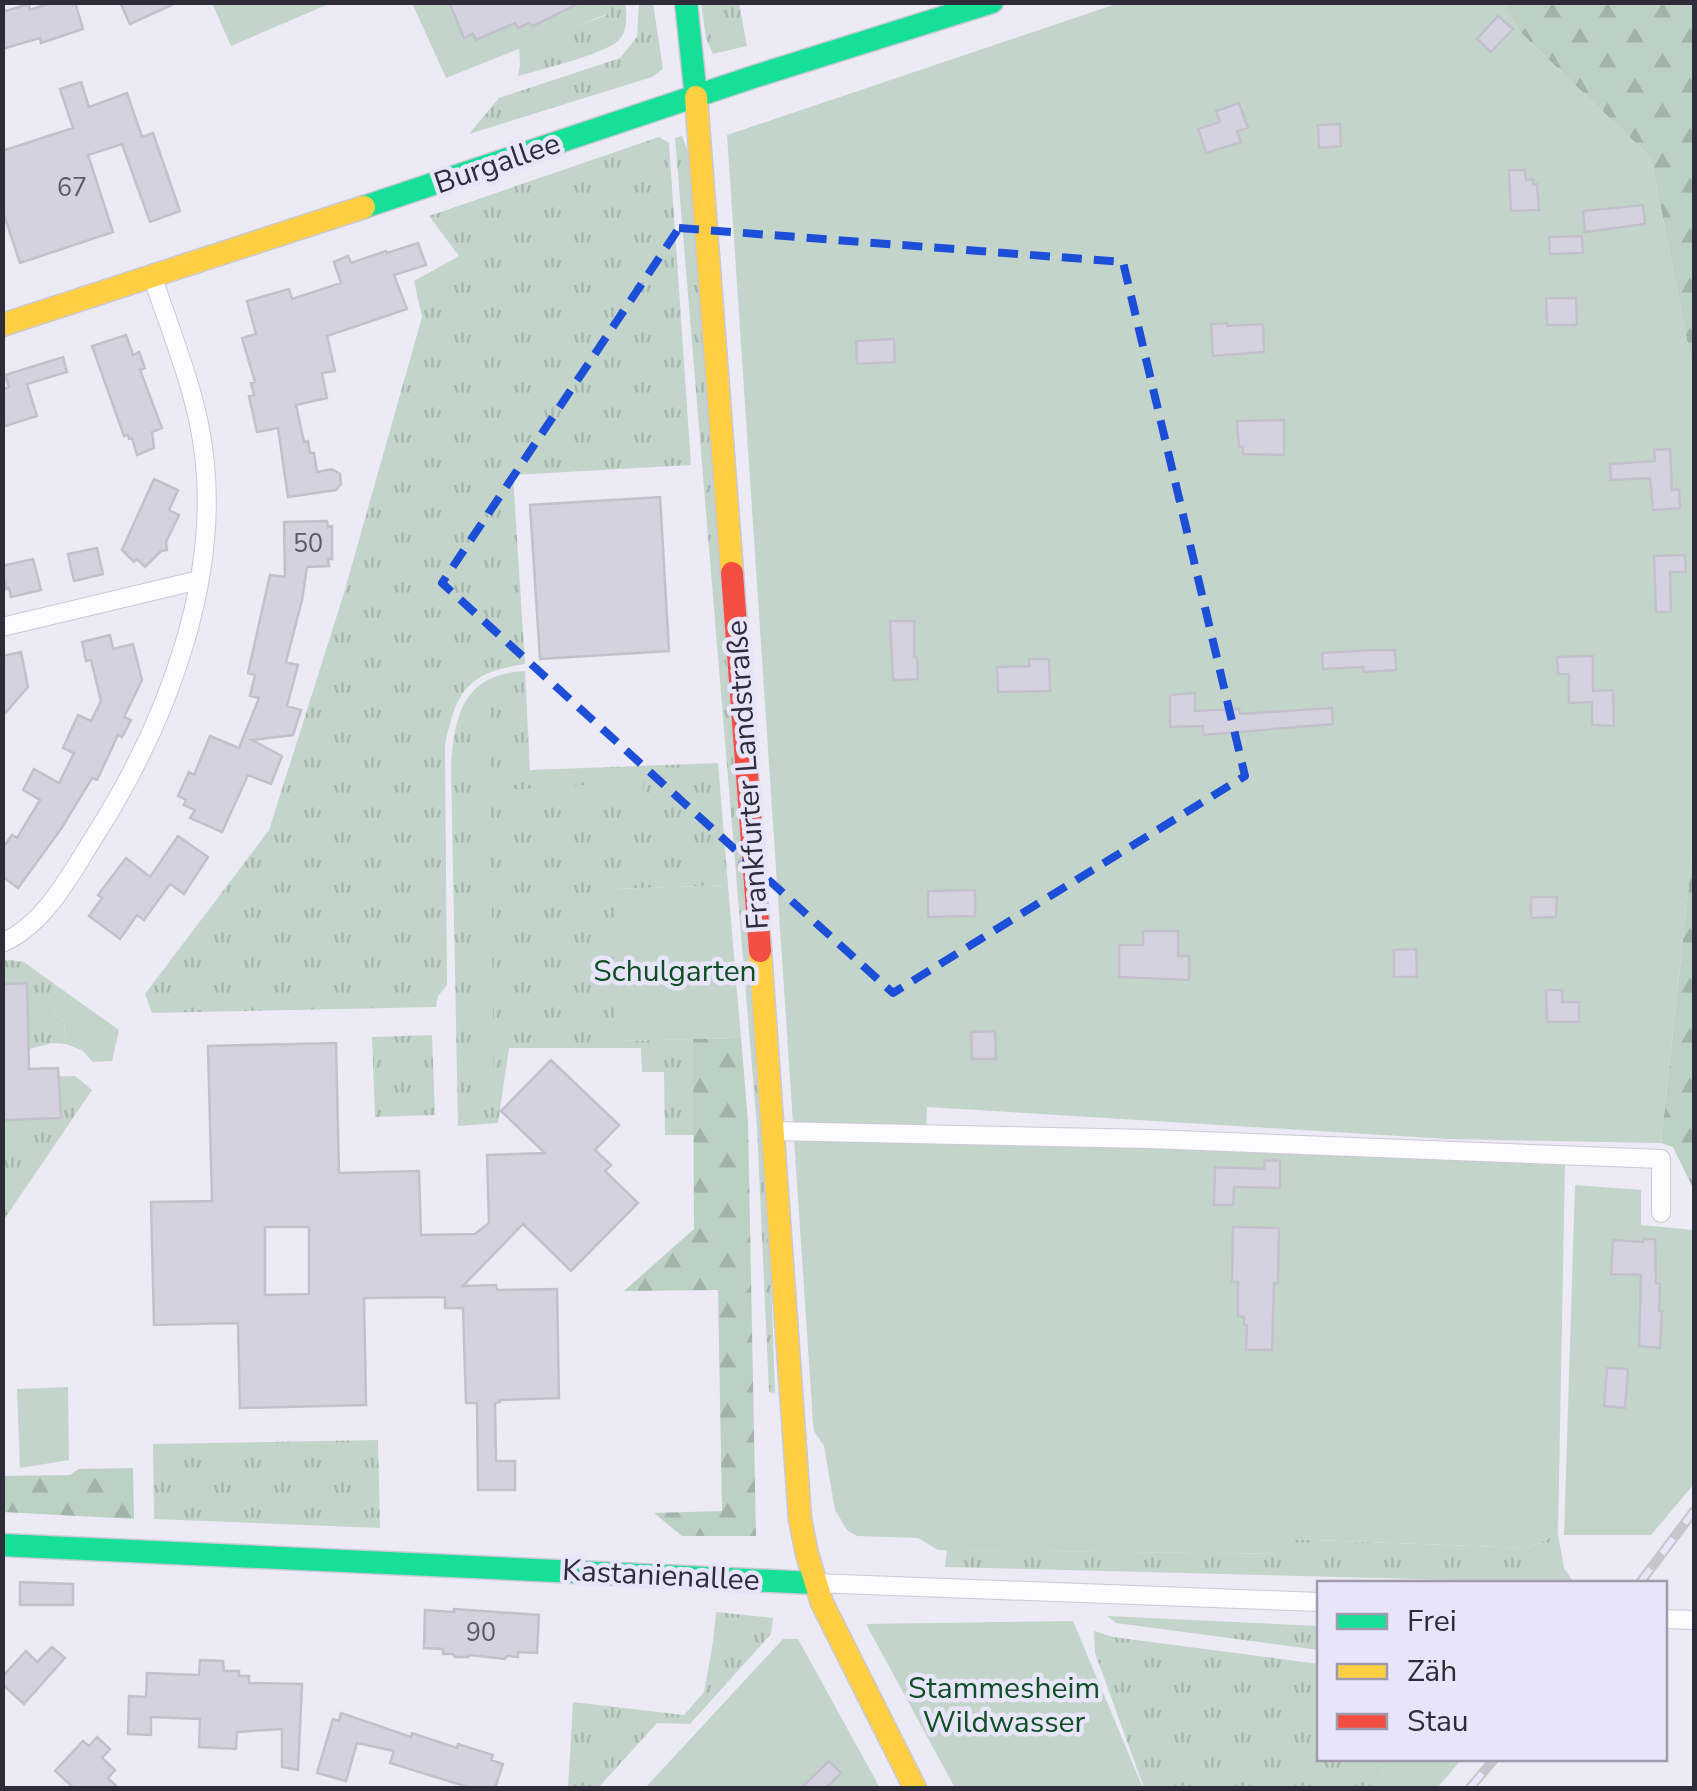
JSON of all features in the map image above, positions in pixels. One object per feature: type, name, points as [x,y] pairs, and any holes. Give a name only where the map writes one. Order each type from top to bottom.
[{"type":"main road","name":"Frankfurter Landstraße","points":[[686,2],[774,1131],[800,1519],[822,1604],[915,1788]]},
{"type":"main road","name":"Burgallee","points":[[2,325],[992,2]]},
{"type":"main road","name":"Kastanienallee","points":[[2,1545],[814,1582]]},
{"type":"street","points":[[2,943],[36,920],[128,781],[163,709],[199,580],[207,510],[202,439],[152,276]]},
{"type":"street","points":[[2,627],[199,580]]},
{"type":"street","points":[[774,1131],[1169,1139],[1662,1159],[1661,1213]]},
{"type":"street","name":"Kastanienallee","points":[[814,1582],[1317,1602]]},
{"type":"highlighted area","points":[[679,228],[1123,262],[1245,776],[893,993],[442,583]]},
{"type":"green space","points":[[1503,2],[1521,33],[1651,158],[1694,376],[1694,838],[1661,1143],[1448,1139],[927,1107],[926,1131],[1565,1163],[1558,1534],[1528,1548],[1289,1539],[1287,1554],[938,1550],[918,1538],[857,1536],[847,1530],[835,1510],[824,1446],[813,1423],[727,135],[1119,3]]},
{"type":"green space","points":[[212,3],[331,3],[231,46]]},
{"type":"green space","points":[[412,3],[605,3],[607,14],[446,78]]},
{"type":"green space","points":[[605,3],[625,3],[625,28],[618,41],[586,56],[518,76],[519,47],[607,15]]},
{"type":"green space","points":[[639,3],[653,3],[663,69],[652,77],[469,134],[499,98],[620,58],[637,37]]},
{"type":"green space","points":[[701,3],[739,3],[747,46],[713,54],[706,38]]},
{"type":"green space","points":[[1503,3],[1694,3],[1694,376],[1651,158],[1521,33]]},
{"type":"green space","points":[[682,136],[688,151],[766,1131],[775,1393],[769,1392],[757,1127],[675,138]]},
{"type":"green space","points":[[659,137],[669,143],[691,465],[513,475],[525,664],[490,673],[467,687],[449,727],[445,746],[447,985],[438,996],[436,1007],[152,1013],[145,994],[269,830],[344,593],[422,317],[414,281],[459,256],[429,216]]},
{"type":"green space","points":[[525,671],[530,770],[718,763],[728,885],[615,889],[618,1041],[693,1039],[694,1135],[665,1135],[664,1072],[642,1072],[641,1048],[509,1048],[498,1123],[458,1126],[451,767],[455,731],[475,689],[487,680]]},
{"type":"green space","points":[[470,699],[489,699],[494,1106],[475,1106]]},
{"type":"green space","points":[[643,781],[644,796],[496,807],[495,791]]},
{"type":"green space","points":[[1694,838],[1694,1190],[1673,1147],[1661,1143]]},
{"type":"green space","name":"Schulgarten","points":[[728,885],[741,1038],[617,1041],[614,889]]},
{"type":"green space","points":[[2,961],[24,962],[67,993],[53,1013],[64,1021],[66,1044],[29,1049],[3,984]]},
{"type":"green space","points":[[67,993],[119,1030],[112,1061],[93,1062],[83,1051],[66,1044],[64,1021],[53,1013]]},
{"type":"green space","points":[[432,1035],[435,1115],[375,1117],[372,1037]]},
{"type":"green space","points":[[741,1038],[748,1122],[756,1536],[682,1536],[654,1513],[722,1511],[718,1290],[624,1291],[694,1229],[693,1039]]},
{"type":"green space","points":[[75,1076],[92,1090],[3,1221],[3,1120],[60,1118],[60,1091],[32,1091],[32,1077]]},
{"type":"green space","points":[[1575,1185],[1641,1190],[1641,1225],[1694,1230],[1694,1484],[1651,1535],[1564,1535]]},
{"type":"green space","points":[[68,1387],[69,1460],[20,1468],[17,1389]]},
{"type":"green space","points":[[378,1440],[380,1528],[154,1519],[153,1444]]},
{"type":"green space","points":[[133,1468],[134,1519],[3,1512],[3,1476],[70,1475],[79,1469]]},
{"type":"green space","points":[[1558,1534],[1564,1568],[1573,1581],[945,1567],[947,1550],[1287,1554],[1288,1539],[1528,1548]]},
{"type":"green space","points":[[716,1612],[773,1618],[771,1634],[690,1724],[657,1723],[598,1788],[568,1788],[573,1702],[684,1715],[704,1692]]},
{"type":"green space","points":[[1107,1616],[1317,1626],[1317,1650],[1116,1623]]},
{"type":"green space","name":"Stammesheim Wildwasser","points":[[1073,1621],[1143,1788],[955,1788],[866,1624]]},
{"type":"green space","points":[[1094,1631],[1113,1637],[1317,1664],[1317,1761],[1376,1761],[1391,1788],[1144,1788],[1095,1653]]},
{"type":"green space","points":[[783,1639],[798,1639],[880,1788],[645,1788]]},
{"type":"green space","points":[[1376,1761],[1460,1761],[1437,1788],[1391,1788]]},
{"type":"building","points":[[53,2],[75,2],[83,29],[41,43],[40,38],[2,49],[2,12],[29,4],[30,10]]},
{"type":"building","points":[[120,2],[178,2],[130,24]]},
{"type":"building","points":[[449,2],[581,2],[533,26],[529,23],[518,28],[515,23],[476,40],[473,34],[464,38]]},
{"type":"building","points":[[1498,16],[1513,29],[1491,52],[1477,39]]},
{"type":"building","points":[[81,82],[89,107],[127,93],[142,137],[153,133],[180,211],[150,222],[122,144],[88,155],[113,232],[20,263],[2,209],[2,151],[73,128],[60,89]]},
{"type":"building","points":[[1239,103],[1248,128],[1237,131],[1241,142],[1206,153],[1198,129],[1220,122],[1216,111]]},
{"type":"building","points":[[1340,124],[1341,146],[1319,148],[1318,125]]},
{"type":"building","points":[[1509,170],[1525,170],[1526,180],[1533,179],[1533,184],[1537,184],[1539,210],[1511,211]]},
{"type":"building","points":[[1643,205],[1645,224],[1585,232],[1583,211]]},
{"type":"building","points":[[1582,236],[1583,253],[1550,254],[1549,237]]},
{"type":"building","points":[[418,243],[426,265],[394,275],[407,309],[327,336],[335,371],[322,373],[327,398],[296,405],[304,442],[308,441],[310,453],[314,453],[317,472],[332,469],[340,474],[341,484],[336,490],[288,497],[278,428],[257,432],[249,396],[254,395],[251,383],[255,382],[242,338],[256,334],[247,301],[289,289],[292,299],[341,283],[334,262],[348,256],[351,263]]},
{"type":"building","points":[[1546,298],[1576,298],[1577,325],[1547,325]]},
{"type":"building","points":[[1211,324],[1263,324],[1264,352],[1213,356]]},
{"type":"building","points":[[126,335],[133,355],[139,352],[145,368],[140,370],[162,428],[152,432],[154,448],[137,455],[132,438],[124,436],[92,346]]},
{"type":"building","points":[[894,339],[895,362],[857,364],[856,341]]},
{"type":"building","points":[[63,357],[67,372],[27,384],[37,416],[2,427],[2,389],[9,387],[5,375]]},
{"type":"building","points":[[1284,420],[1284,455],[1243,454],[1237,421]]},
{"type":"building","points":[[1670,449],[1672,490],[1679,489],[1680,508],[1653,510],[1650,478],[1611,480],[1610,464],[1655,461],[1654,450]]},
{"type":"building","points":[[154,479],[178,490],[169,510],[179,515],[166,542],[167,550],[145,567],[122,550]]},
{"type":"building","points":[[660,497],[669,651],[540,659],[530,505]]},
{"type":"building","points":[[327,521],[328,527],[332,526],[332,559],[328,559],[329,566],[307,567],[286,662],[298,665],[287,706],[301,710],[293,735],[252,740],[282,756],[271,784],[248,775],[222,832],[190,818],[195,810],[184,805],[186,800],[178,796],[189,772],[194,775],[210,736],[239,748],[259,698],[250,696],[255,675],[248,673],[270,575],[285,577],[284,522]]},
{"type":"building","points":[[97,548],[103,574],[74,581],[68,554]]},
{"type":"building","points":[[1685,555],[1686,572],[1670,572],[1671,612],[1656,612],[1654,556]]},
{"type":"building","points":[[33,559],[41,590],[11,597],[2,566]]},
{"type":"building","points":[[890,621],[914,621],[918,679],[893,680]]},
{"type":"building","points":[[110,635],[113,649],[133,644],[142,680],[124,717],[131,720],[122,737],[118,735],[97,780],[92,778],[18,888],[2,876],[2,849],[12,835],[17,838],[40,800],[23,790],[34,769],[59,783],[74,753],[63,748],[78,715],[91,721],[101,701],[91,660],[86,661],[82,642]]},
{"type":"building","points":[[1395,650],[1396,670],[1323,669],[1322,653]]},
{"type":"building","points":[[21,652],[28,687],[2,717],[2,656]]},
{"type":"building","points":[[1593,656],[1593,691],[1613,690],[1614,726],[1592,725],[1592,702],[1569,703],[1569,674],[1558,674],[1557,657]]},
{"type":"building","points":[[1029,659],[1049,659],[1050,691],[998,692],[997,667],[1030,666]]},
{"type":"building","points":[[1195,693],[1195,711],[1239,709],[1240,714],[1332,708],[1333,724],[1203,735],[1203,726],[1170,727],[1170,695]]},
{"type":"building","points":[[178,836],[208,857],[184,894],[170,884],[144,920],[137,915],[120,939],[89,916],[102,898],[98,895],[126,858],[150,877]]},
{"type":"building","points":[[975,890],[975,916],[928,917],[928,891]]},
{"type":"building","points":[[1531,897],[1557,897],[1556,917],[1531,918]]},
{"type":"building","points":[[1143,931],[1178,931],[1178,956],[1189,956],[1189,980],[1119,977],[1119,945],[1143,945]]},
{"type":"building","points":[[1416,949],[1417,977],[1394,977],[1394,950]]},
{"type":"building","points":[[27,983],[29,1069],[58,1068],[61,1118],[2,1120],[2,984]]},
{"type":"building","points":[[1546,990],[1562,990],[1562,1002],[1579,1002],[1579,1022],[1547,1022]]},
{"type":"building","points":[[995,1031],[996,1059],[972,1059],[971,1032]]},
{"type":"building","points":[[336,1043],[339,1173],[419,1171],[421,1235],[475,1234],[489,1223],[487,1155],[545,1153],[501,1111],[551,1060],[619,1125],[595,1150],[611,1165],[605,1171],[638,1203],[571,1271],[523,1224],[463,1286],[557,1289],[559,1398],[495,1403],[496,1461],[515,1461],[515,1490],[478,1490],[477,1403],[466,1403],[463,1308],[445,1308],[445,1297],[364,1298],[366,1405],[240,1408],[238,1323],[154,1325],[151,1202],[212,1201],[208,1046]],"holes":[[[265,1227],[309,1227],[309,1294],[265,1295]]]},
{"type":"building","points":[[1265,1160],[1280,1161],[1280,1188],[1234,1187],[1233,1205],[1214,1205],[1215,1167],[1264,1169]]},
{"type":"building","points":[[1233,1227],[1279,1228],[1272,1350],[1246,1350],[1247,1325],[1244,1317],[1238,1316],[1238,1282],[1232,1282]]},
{"type":"building","points":[[1655,1239],[1656,1283],[1660,1284],[1662,1311],[1660,1348],[1639,1346],[1641,1275],[1611,1274],[1613,1240]]},
{"type":"building","points":[[1607,1368],[1628,1369],[1625,1408],[1604,1406]]},
{"type":"building","points":[[20,1582],[73,1584],[73,1605],[20,1605]]},
{"type":"building","points":[[425,1610],[539,1615],[537,1653],[518,1652],[518,1657],[505,1659],[455,1657],[443,1654],[443,1649],[424,1648]]},
{"type":"building","points":[[52,1647],[65,1658],[24,1704],[2,1684],[2,1677],[26,1651],[37,1662]]},
{"type":"building","points":[[200,1660],[223,1661],[224,1671],[239,1671],[239,1676],[249,1676],[249,1683],[302,1684],[298,1770],[282,1767],[282,1729],[237,1732],[236,1749],[199,1747],[200,1719],[151,1717],[151,1735],[128,1734],[129,1696],[146,1697],[147,1673],[199,1675]]},
{"type":"building","points":[[341,1713],[411,1737],[412,1733],[493,1755],[491,1760],[503,1764],[495,1788],[471,1788],[390,1763],[394,1751],[357,1743],[346,1781],[317,1773],[333,1719],[339,1721]]},
{"type":"building","points":[[97,1737],[110,1749],[102,1758],[115,1770],[108,1778],[118,1788],[74,1788],[55,1771],[83,1741],[89,1746]]},
{"type":"building","points":[[829,1761],[841,1773],[826,1788],[801,1788]]},
{"type":"railway","points":[[1641,1581],[1694,1511]]},
{"type":"railway","points":[[1470,1788],[1492,1761]]},
{"type":"traffic: fast","points":[[686,2],[696,97]]},
{"type":"traffic: fast","points":[[364,207],[992,2]]},
{"type":"traffic: fast","points":[[2,1545],[814,1583]]},
{"type":"traffic: slow","points":[[696,97],[732,573]]},
{"type":"traffic: slow","points":[[2,325],[364,207]]},
{"type":"traffic: slow","points":[[760,951],[800,1519],[822,1603],[915,1788]]},
{"type":"traffic: jam","points":[[732,573],[760,951]]}]
